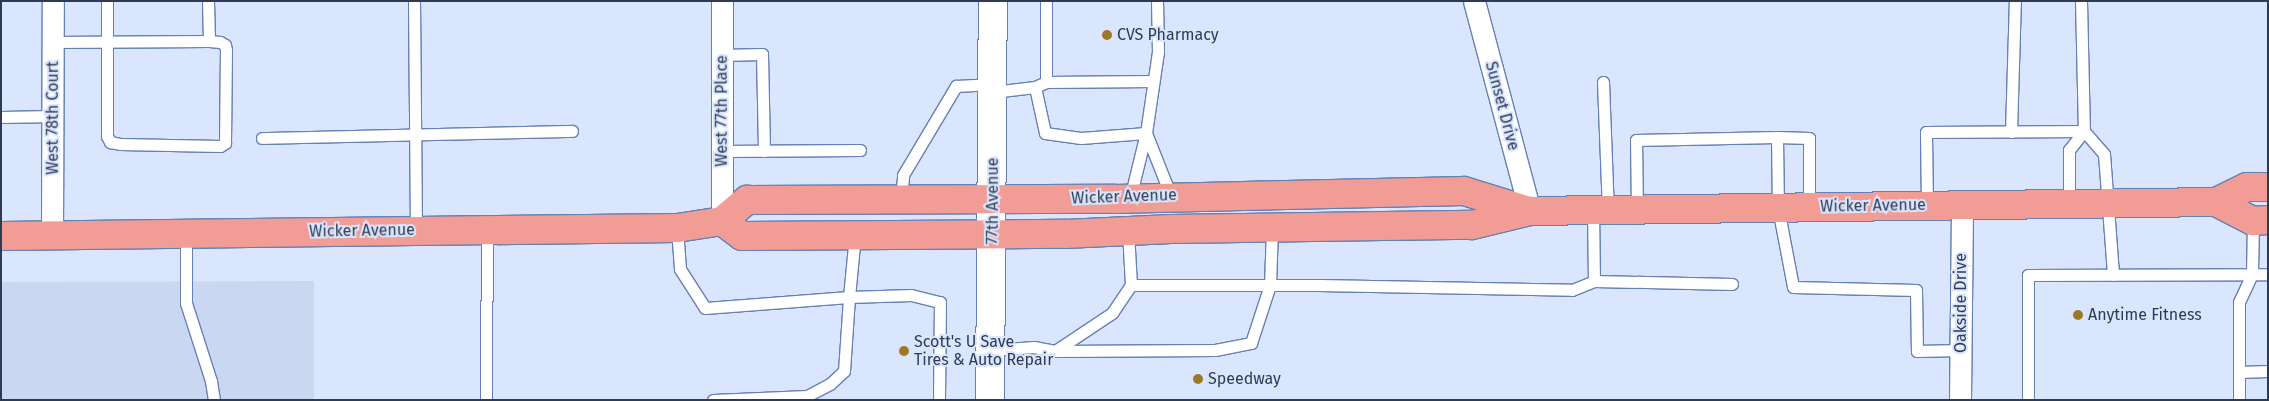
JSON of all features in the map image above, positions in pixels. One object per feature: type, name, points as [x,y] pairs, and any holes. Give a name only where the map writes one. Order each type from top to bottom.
[{"type":"highway","name":"Wicker Avenue","points":[[2216,202],[2248,187],[2268,187]]},
{"type":"highway","name":"Wicker Avenue","points":[[1,236],[677,228],[722,221],[747,200],[1130,198],[1464,191],[1530,211]]},
{"type":"highway","name":"Wicker Avenue","points":[[722,221],[742,236],[992,234],[1272,227],[1472,225],[1530,211],[2216,202],[2260,220]]},
{"type":"street","name":"West 78th Court","points":[[52,236],[53,1]]},
{"type":"street","name":"West 77th Place","points":[[722,1],[722,221]]},
{"type":"street","name":"77th Avenue","points":[[990,400],[992,350],[993,1]]},
{"type":"street","name":"Sunset Drive","points":[[1474,1],[1530,211]]},
{"type":"street","name":"Oakside Drive","points":[[1960,400],[1962,206]]},
{"type":"lane","points":[[53,42],[107,42],[209,41],[220,42],[225,45],[226,50],[225,143],[220,146],[120,144],[110,142],[107,136],[107,42],[107,1]]},
{"type":"lane","points":[[208,1],[209,41]]},
{"type":"lane","points":[[414,1],[416,231]]},
{"type":"lane","points":[[1046,1],[1040,85],[1045,133],[1081,138],[1146,132]]},
{"type":"lane","points":[[1130,198],[1146,132],[1158,52],[1157,1]]},
{"type":"lane","points":[[2011,132],[2015,1]]},
{"type":"lane","points":[[2070,204],[2069,150],[2084,131],[2081,1]]},
{"type":"lane","points":[[722,55],[762,54],[764,151]]},
{"type":"lane","points":[[901,200],[903,175],[956,86],[993,88],[1153,81]]},
{"type":"lane","points":[[1594,281],[1601,210],[1603,82]]},
{"type":"lane","points":[[1,116],[53,116]]},
{"type":"lane","points":[[262,138],[572,131]]},
{"type":"lane","points":[[1926,206],[1926,132],[2084,131],[2104,154],[2106,203],[2113,275]]},
{"type":"lane","points":[[1146,132],[1171,196]]},
{"type":"lane","points":[[1777,137],[1778,208],[1793,287],[1916,290],[1917,351],[1961,350]]},
{"type":"lane","points":[[1637,210],[1636,140],[1777,137],[1809,138],[1809,207]]},
{"type":"lane","points":[[722,151],[860,150]]},
{"type":"lane","points":[[2239,400],[2239,302],[2252,274],[2260,220]]},
{"type":"lane","points":[[992,350],[1034,347],[1055,351],[1215,350],[1251,343],[1270,285],[1272,227]]},
{"type":"lane","points":[[677,228],[680,269],[705,308],[849,297],[911,295],[940,302],[939,400]]},
{"type":"lane","points":[[486,400],[487,230]]},
{"type":"lane","points":[[1055,351],[1112,313],[1131,285],[1128,231]]},
{"type":"lane","points":[[186,234],[186,304],[211,381],[214,400]]},
{"type":"lane","points":[[713,400],[806,396],[830,384],[844,371],[855,235]]},
{"type":"lane","points":[[2028,400],[2028,275],[2268,274]]},
{"type":"lane","points":[[1131,285],[1270,285],[1572,290],[1594,281],[1732,284]]},
{"type":"lane","points":[[2239,372],[2268,371]]},
{"type":"shaded area","points":[[314,281],[314,400],[1,400],[1,282]]},
{"type":"place","name":"CVS Pharmacy","points":[[1107,35]]},
{"type":"place","name":"Anytime Fitness","points":[[2078,315]]},
{"type":"place","name":"Scott's U Save Tires & Auto Repair","points":[[904,351]]},
{"type":"place","name":"Speedway","points":[[1198,379]]}]
